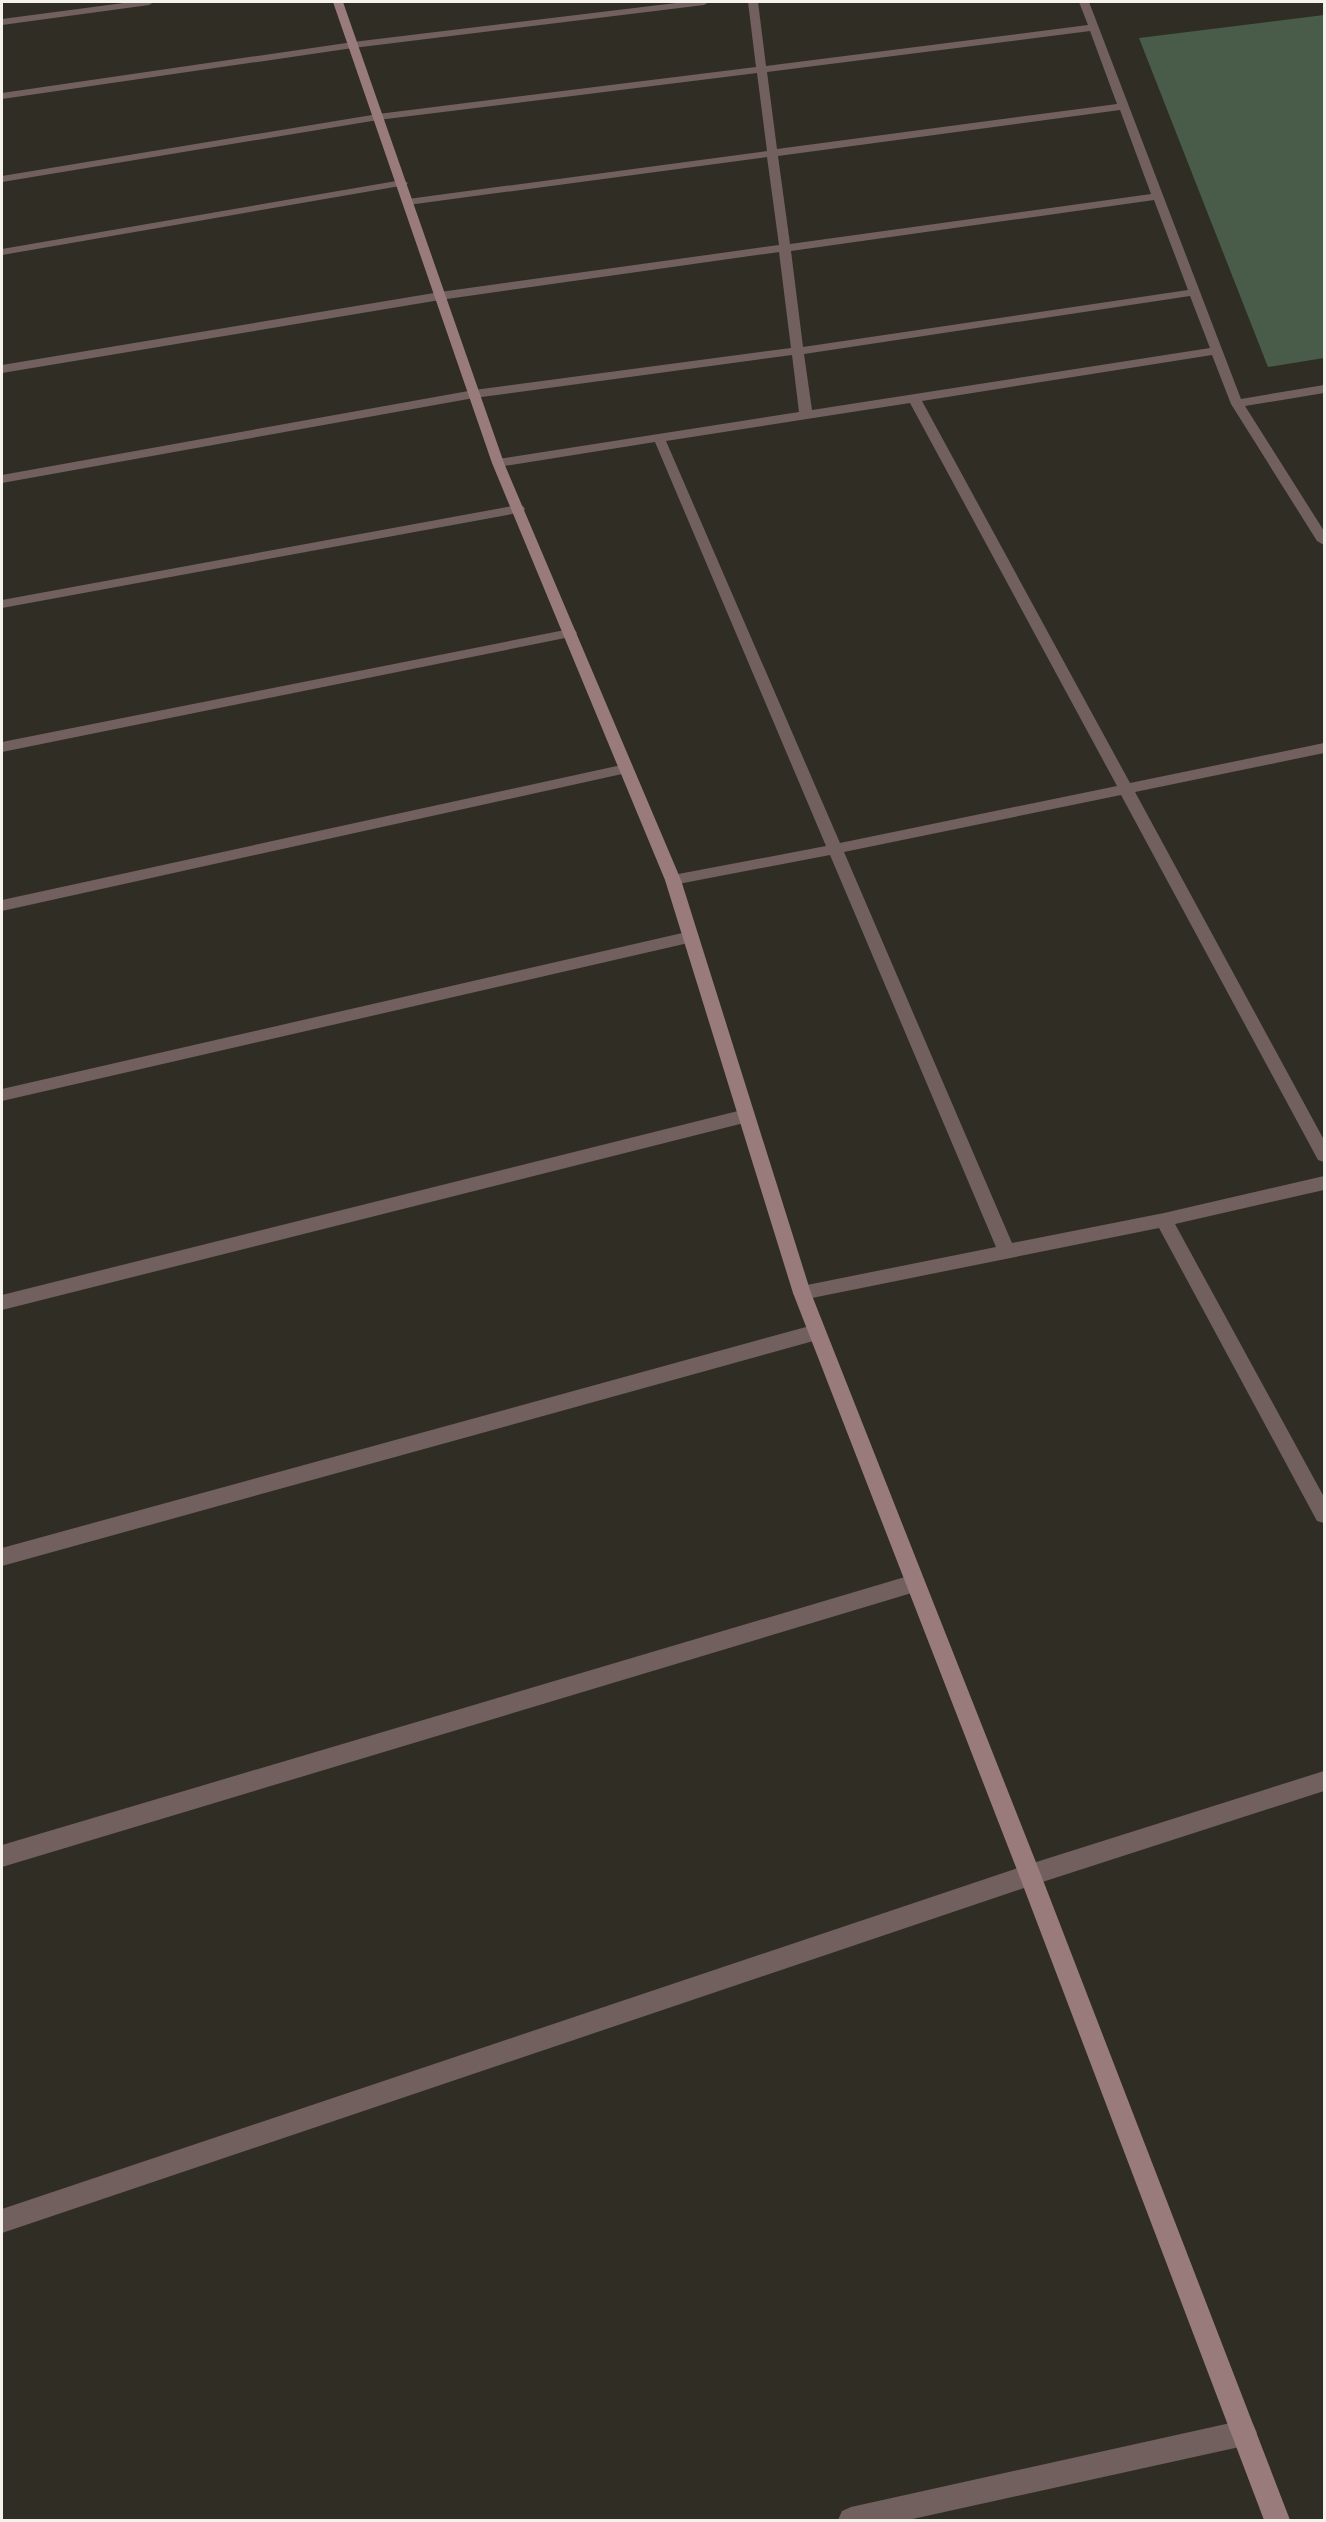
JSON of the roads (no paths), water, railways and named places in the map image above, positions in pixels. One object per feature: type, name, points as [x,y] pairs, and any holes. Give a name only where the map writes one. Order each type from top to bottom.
[{"type":"street","points":[[2,22],[148,2]]},
{"type":"street","points":[[338,2],[498,463],[673,880],[802,1293],[1030,1875],[1277,2520]]},
{"type":"street","points":[[2,96],[354,45],[704,2]]},
{"type":"street","points":[[753,2],[807,415]]},
{"type":"street","points":[[1084,2],[1237,404],[1324,541]]},
{"type":"street","points":[[2,179],[378,117],[1092,28]]},
{"type":"street","points":[[408,202],[1123,106]]},
{"type":"street","points":[[2,252],[402,183]]},
{"type":"street","points":[[2,369],[440,296],[1158,196]]},
{"type":"street","points":[[2,479],[474,394],[798,351],[1195,292]]},
{"type":"street","points":[[498,463],[1217,351]]},
{"type":"street","points":[[1237,404],[1324,389]]},
{"type":"street","points":[[914,398],[1324,1155]]},
{"type":"street","points":[[659,438],[1007,1252]]},
{"type":"street","points":[[2,604],[518,509]]},
{"type":"street","points":[[2,747],[570,633]]},
{"type":"street","points":[[673,880],[835,849],[1324,748]]},
{"type":"street","points":[[2,906],[626,769]]},
{"type":"street","points":[[2,1095],[691,937]]},
{"type":"street","points":[[2,1303],[746,1116]]},
{"type":"street","points":[[802,1293],[1164,1220],[1324,1183]]},
{"type":"street","points":[[1164,1220],[1324,1515]]},
{"type":"street","points":[[2,1557],[817,1332]]},
{"type":"street","points":[[2,1856],[915,1583]]},
{"type":"street","points":[[2,2221],[1030,1875],[1324,1780]]},
{"type":"street","points":[[851,2520],[1244,2433]]}]
